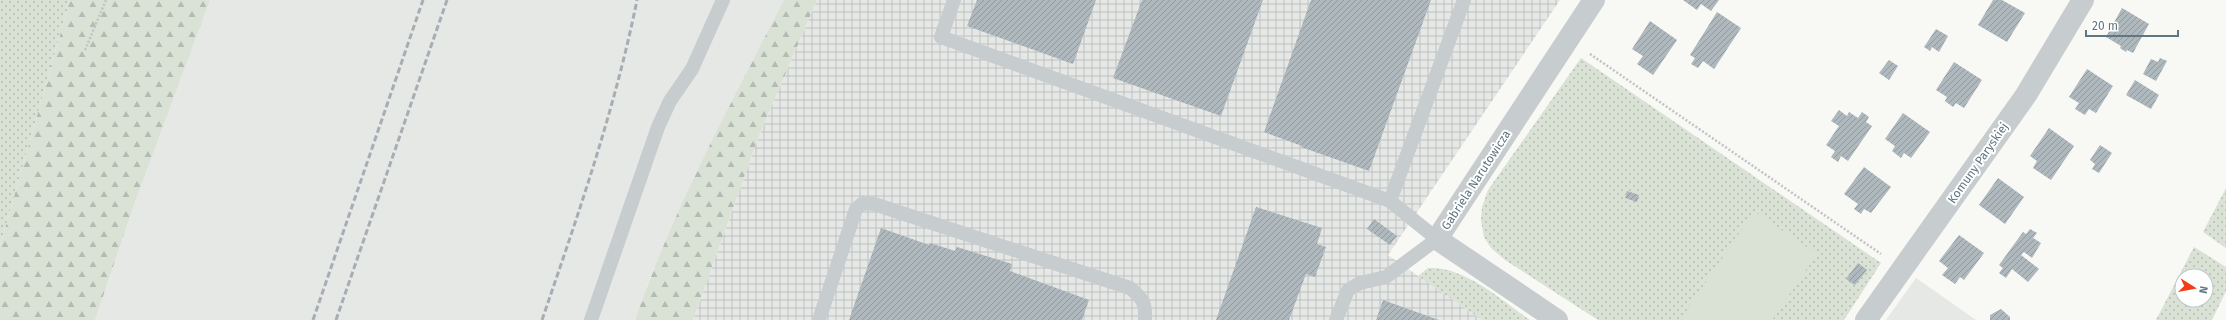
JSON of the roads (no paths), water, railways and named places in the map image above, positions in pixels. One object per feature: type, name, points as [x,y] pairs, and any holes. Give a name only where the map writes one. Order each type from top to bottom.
[{"type":"street","name":"Gabriela Narutowicza","points":[[1557,320],[1437,240],[1594,0]]},
{"type":"street","name":"Komuny Paryskiej","points":[[1866,320],[2026,95],[2083,0]]},
{"type":"lane","points":[[591,320],[658,127],[670,101],[692,69],[723,0]]},
{"type":"lane","points":[[954,0],[941,37],[1390,201],[1437,240],[1386,277],[1360,283],[1348,290],[1336,320]]},
{"type":"lane","points":[[1390,201],[1464,0]]},
{"type":"lane","points":[[819,320],[856,210],[863,202],[874,204],[1130,288],[1140,296],[1145,306],[1144,320]]},
{"type":"railway","points":[[313,320],[423,0]]},
{"type":"railway","points":[[336,320],[447,0]]},
{"type":"railway","points":[[542,320],[595,162],[618,81],[637,0]]}]
